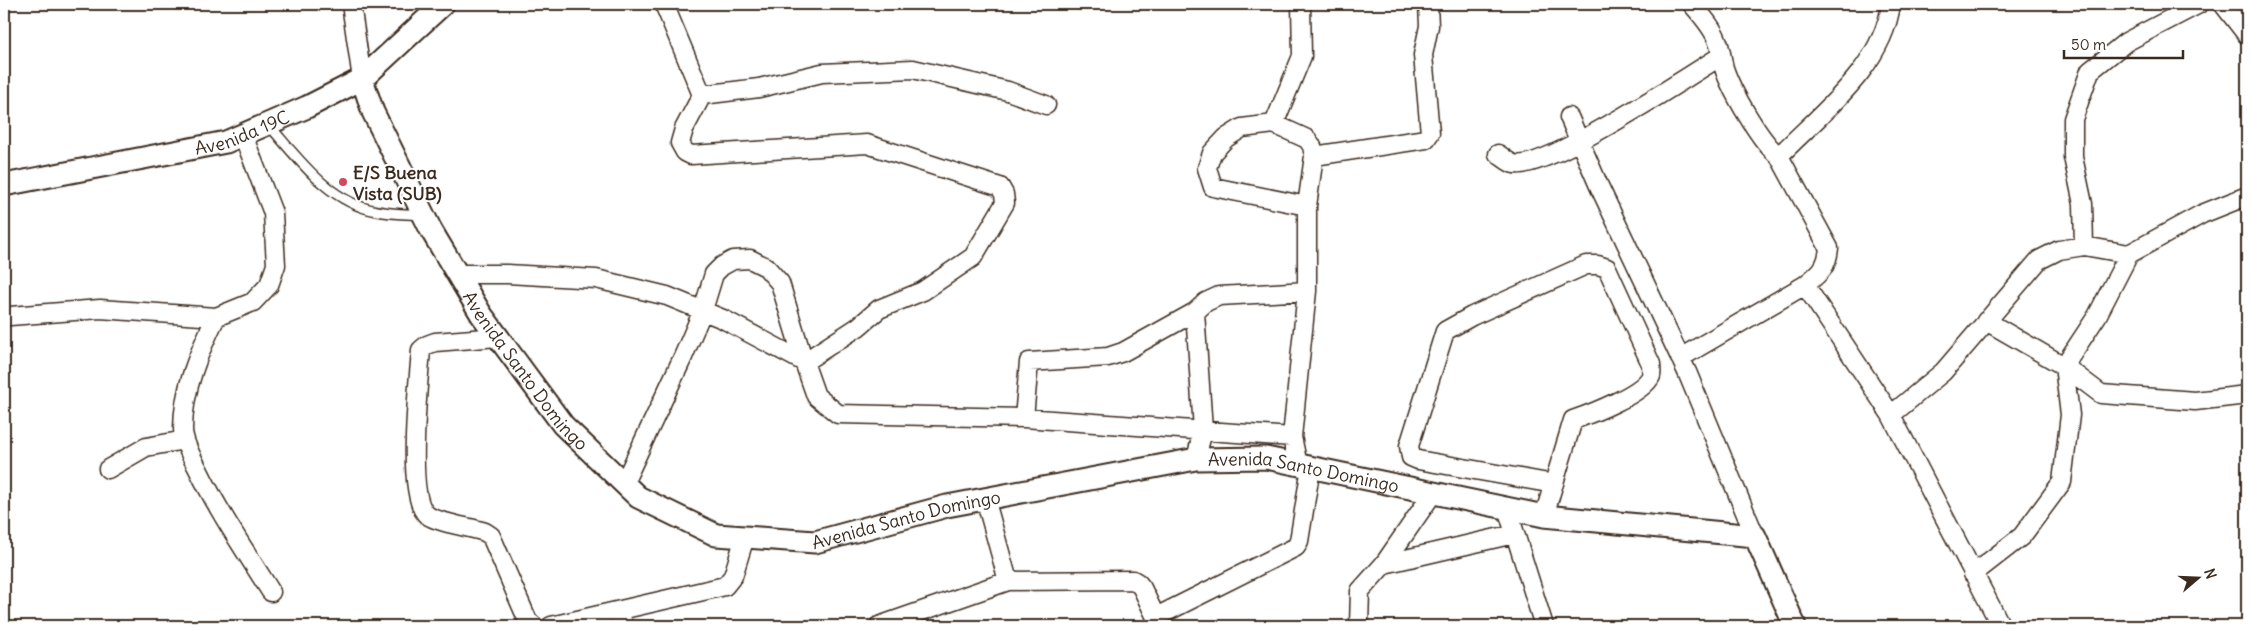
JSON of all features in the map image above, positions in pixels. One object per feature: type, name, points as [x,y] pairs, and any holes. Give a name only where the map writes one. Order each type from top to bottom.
[{"type":"street","name":"Avenida Santo Domingo","points":[[351,4],[362,80],[373,112],[424,215],[481,314],[563,425],[638,497],[716,535],[815,542],[947,506],[985,498],[1196,459],[1266,458],[1544,516],[1755,536]]},
{"type":"street","name":"Avenida 19C","points":[[4,185],[226,142],[362,80],[443,4]]},
{"type":"street","points":[[664,4],[702,95]]},
{"type":"street","points":[[1274,124],[1302,56],[1301,4]]},
{"type":"street","points":[[1314,156],[1426,139],[1430,133],[1423,55],[1429,26],[1428,4]]},
{"type":"street","points":[[1680,358],[1805,285],[1822,271],[1828,260],[1829,248],[1779,156],[1759,137],[1725,71],[1718,42],[1711,28],[1692,4]]},
{"type":"street","points":[[1779,156],[1856,77],[1878,46],[1891,4]]},
{"type":"street","points":[[2084,246],[2083,204],[2073,157],[2073,120],[2090,71],[2126,42],[2198,4]]},
{"type":"street","points":[[2223,4],[2247,34]]},
{"type":"street","points":[[1498,154],[1514,164],[1529,163],[1580,142],[1721,56]]},
{"type":"street","points":[[702,95],[759,88],[822,73],[913,69],[1008,91],[1046,105]]},
{"type":"street","points":[[702,95],[684,129],[680,144],[685,152],[691,155],[868,144],[1000,188],[1004,194],[1005,203],[973,257],[922,291],[879,309],[858,327],[804,362]]},
{"type":"street","points":[[1569,117],[1680,358],[1794,626]]},
{"type":"street","points":[[879,626],[1008,581],[1133,580],[1138,582],[1158,621],[1296,547],[1299,541],[1305,466],[1292,436],[1307,291],[1307,206],[1314,156],[1312,146],[1307,139],[1274,124],[1242,128],[1226,138],[1212,153],[1207,168],[1213,187],[1307,206]]},
{"type":"street","points":[[10,316],[100,309],[216,317],[253,302],[269,285],[276,265],[273,213],[243,134]]},
{"type":"street","points":[[1973,574],[2022,536],[2062,482],[2070,415],[2064,366],[2096,316],[2129,254],[2202,214],[2247,196]]},
{"type":"street","points":[[1891,415],[1943,372],[2039,260],[2059,250],[2084,246],[2129,254]]},
{"type":"street","points":[[624,483],[703,310],[714,274],[722,266],[733,260],[750,259],[766,267],[780,283],[816,396],[838,414],[1024,418],[1292,436]]},
{"type":"street","points":[[1544,516],[1554,484],[1572,420],[1607,408],[1646,383],[1652,375],[1651,364],[1607,268],[1598,265],[1586,265],[1464,320],[1445,331],[1409,446],[1411,456],[1418,460],[1554,484]]},
{"type":"street","points":[[457,274],[507,274],[596,279],[668,296],[703,310],[804,362]]},
{"type":"street","points":[[1805,285],[1891,415],[2001,626]]},
{"type":"street","points":[[1024,418],[1029,362],[1108,357],[1123,352],[1195,312],[1206,302],[1219,296],[1307,291]]},
{"type":"street","points":[[1195,312],[1203,430],[1196,459]]},
{"type":"street","points":[[216,317],[199,353],[189,384],[183,430],[185,440],[218,511],[271,592]]},
{"type":"street","points":[[1986,322],[2064,366],[2101,394],[2195,401],[2247,395]]},
{"type":"street","points":[[498,337],[435,342],[420,350],[414,456],[417,485],[420,504],[429,516],[485,532],[491,536],[528,621],[534,626]]},
{"type":"street","points":[[108,469],[146,447],[185,440]]},
{"type":"street","points":[[1359,626],[1360,590],[1384,564],[1433,493]]},
{"type":"street","points":[[985,498],[1008,581]]},
{"type":"street","points":[[1507,508],[1544,626]]},
{"type":"street","points":[[1384,564],[1514,534]]},
{"type":"street","points":[[551,626],[621,618],[726,586],[733,576],[745,537]]},
{"type":"lane","points":[[268,124],[317,180],[359,206],[377,212],[424,215]]},
{"type":"place","name":"E/S Buena Vista (SUB)","points":[[343,182]]}]
